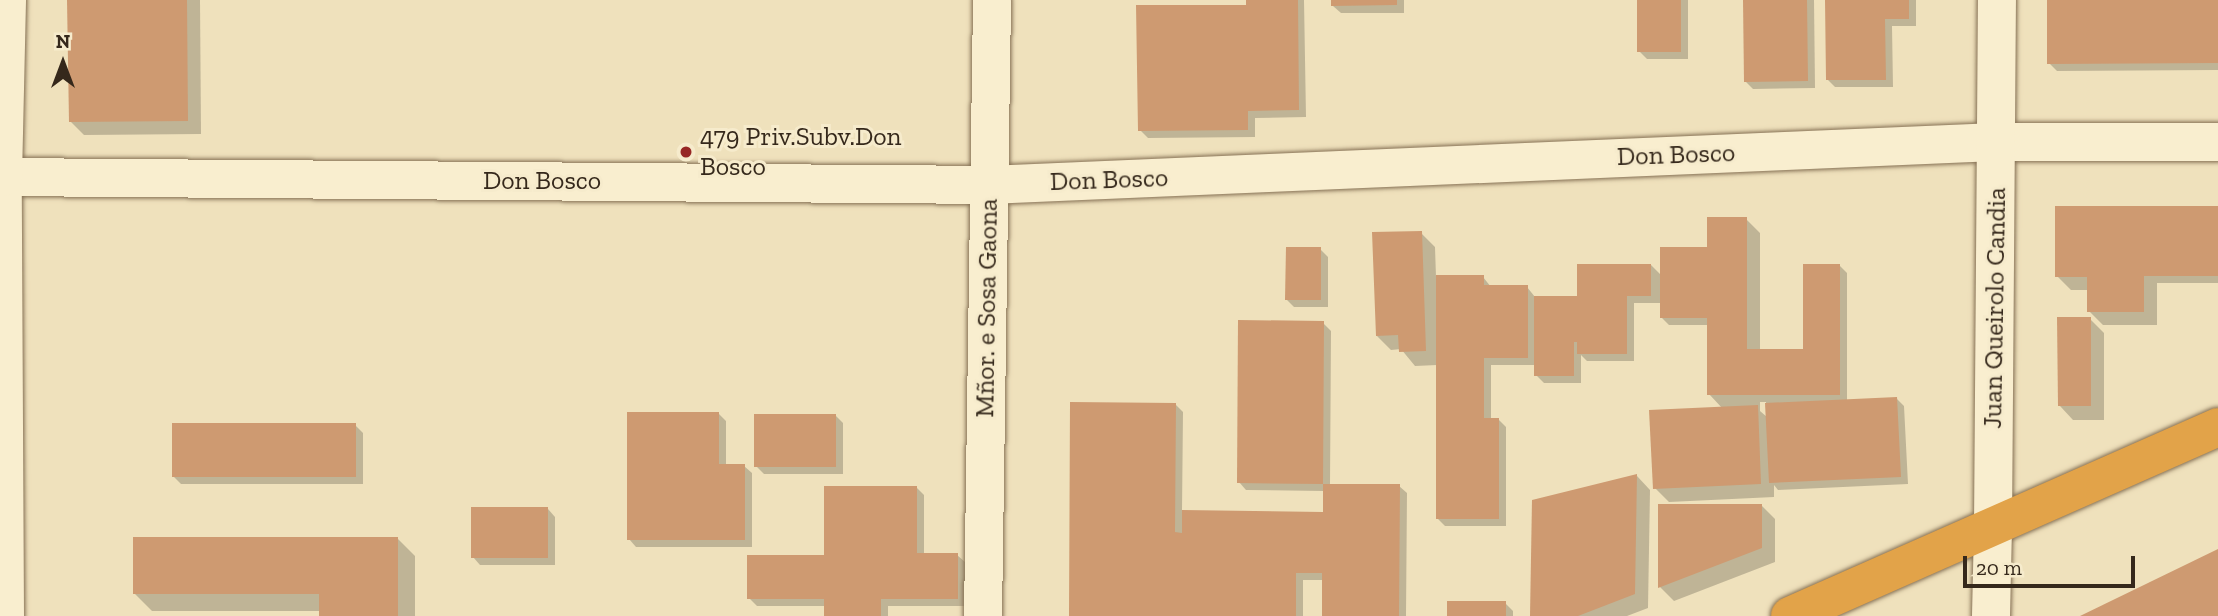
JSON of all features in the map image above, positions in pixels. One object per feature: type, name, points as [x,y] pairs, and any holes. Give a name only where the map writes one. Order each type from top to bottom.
[{"type":"highway","points":[[1790,616],[2218,427]]},
{"type":"street","points":[[5,616],[2,177],[7,0]]},
{"type":"street","name":"Mñor. e Sosa Gaona","points":[[983,616],[992,0]]},
{"type":"street","name":"Juan Queirolo Candia","points":[[1990,616],[1997,0]]},
{"type":"street","name":"Don Bosco","points":[[2,177],[988,185],[1997,142],[2218,142]]},
{"type":"building","points":[[67,0],[187,0],[188,121],[69,122]]},
{"type":"building","points":[[1246,0],[1298,0],[1299,110],[1248,111],[1248,130],[1138,131],[1136,5],[1246,5]]},
{"type":"building","points":[[1331,0],[1397,0],[1397,5],[1331,6]]},
{"type":"building","points":[[1637,0],[1681,0],[1681,52],[1637,52]]},
{"type":"building","points":[[1743,0],[1807,0],[1808,81],[1744,82]]},
{"type":"building","points":[[1825,0],[1909,0],[1909,19],[1885,19],[1886,80],[1826,80]]},
{"type":"building","points":[[2047,0],[2218,0],[2218,63],[2047,64]]},
{"type":"building","points":[[2055,206],[2218,206],[2218,276],[2144,276],[2144,312],[2087,312],[2087,277],[2055,277]]},
{"type":"building","points":[[1707,217],[1747,217],[1747,349],[1803,349],[1803,264],[1840,264],[1840,395],[1707,395],[1707,318],[1660,318],[1660,247],[1707,247]]},
{"type":"building","points":[[1422,231],[1426,351],[1399,352],[1398,335],[1376,336],[1372,232]]},
{"type":"building","points":[[1286,247],[1321,247],[1321,300],[1285,300]]},
{"type":"building","points":[[1577,264],[1651,264],[1651,296],[1627,296],[1627,354],[1577,354],[1577,342],[1574,342],[1574,376],[1534,376],[1534,296],[1577,296]]},
{"type":"building","points":[[1436,275],[1484,275],[1484,285],[1528,285],[1528,358],[1484,358],[1484,418],[1499,418],[1499,519],[1436,519]]},
{"type":"building","points":[[2057,317],[2091,317],[2091,406],[2058,406]]},
{"type":"building","points":[[1238,320],[1324,321],[1323,484],[1237,483]]},
{"type":"building","points":[[1897,397],[1901,477],[1769,483],[1765,403]]},
{"type":"building","points":[[1070,402],[1176,403],[1175,532],[1182,533],[1182,510],[1323,512],[1323,484],[1400,484],[1399,616],[1322,616],[1322,573],[1296,573],[1296,616],[1069,616]]},
{"type":"building","points":[[1758,405],[1761,484],[1653,489],[1649,410]]},
{"type":"building","points":[[627,412],[719,412],[719,464],[745,464],[745,540],[627,540]]},
{"type":"building","points":[[754,414],[836,414],[836,467],[754,467]]},
{"type":"building","points":[[172,423],[356,423],[356,477],[172,477]]},
{"type":"building","points":[[1637,474],[1635,594],[1578,616],[1530,616],[1532,500]]},
{"type":"building","points":[[824,486],[917,486],[917,553],[958,553],[958,599],[881,599],[881,616],[824,616],[824,599],[747,599],[747,555],[824,555]]},
{"type":"building","points":[[1658,504],[1762,504],[1762,548],[1658,588]]},
{"type":"building","points":[[471,507],[548,507],[548,558],[471,558]]},
{"type":"building","points":[[133,537],[398,537],[398,616],[319,616],[319,594],[133,594]]},
{"type":"building","points":[[2218,549],[2218,616],[2080,616]]},
{"type":"building","points":[[1447,601],[1506,601],[1506,616],[1447,616]]},
{"type":"place","name":"479 Priv.Subv.Don Bosco","points":[[686,152]]}]
